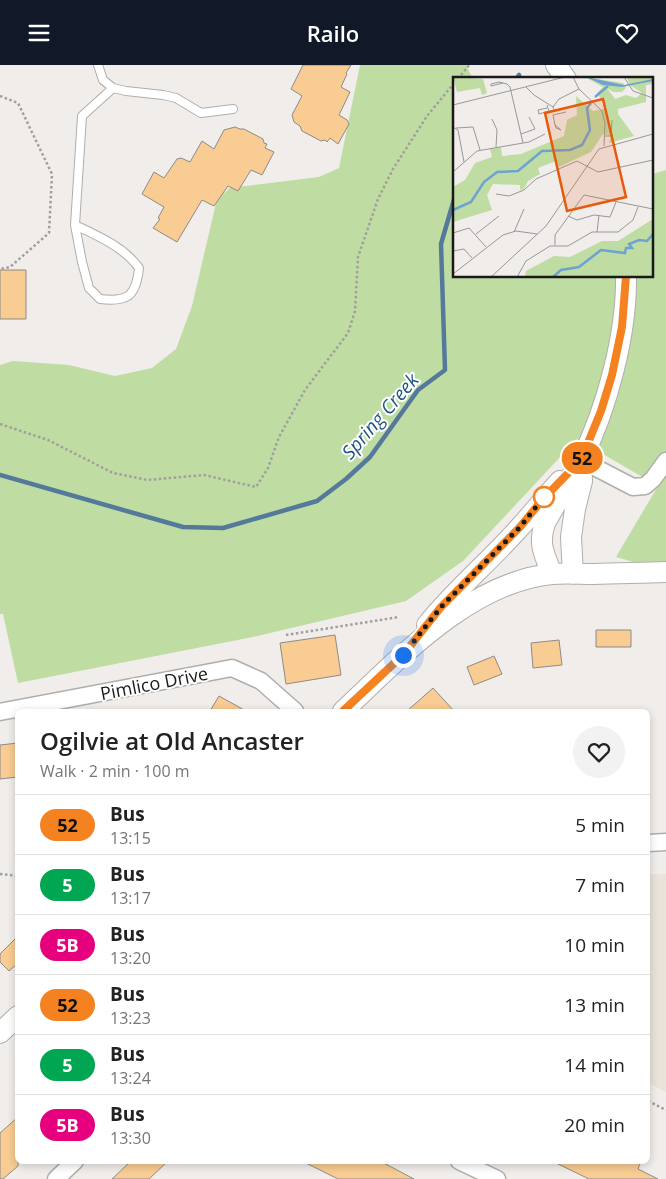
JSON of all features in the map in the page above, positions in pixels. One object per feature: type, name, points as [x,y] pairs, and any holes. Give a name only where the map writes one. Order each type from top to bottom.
[{"type":"street","points":[[556,65],[565,77]]},
{"type":"street","points":[[552,574],[540,540],[545,523],[581,460],[601,411],[612,375],[622,327],[626,277]]},
{"type":"street","points":[[581,460],[633,487],[645,486],[653,479],[666,461]]},
{"type":"street","points":[[573,574],[572,537],[575,509],[582,481],[581,460]]},
{"type":"street","points":[[403,655],[441,607],[520,527],[543,499],[581,460]]},
{"type":"street","points":[[345,709],[403,655],[443,622],[488,593],[552,574],[666,572]]},
{"type":"street","name":"Pimlico Drive","points":[[16,709],[232,668],[261,681],[293,709]]},
{"type":"street","name":"Pimlico Drive","points":[[0,712],[15,709]]},
{"type":"street","points":[[650,843],[666,843]]},
{"type":"street","points":[[0,1033],[15,1020]]},
{"type":"street","points":[[56,1179],[72,1164]]},
{"type":"street","points":[[465,1164],[497,1179]]},
{"type":"lane","points":[[98,65],[103,80],[113,88],[176,98],[202,113],[233,109]]},
{"type":"lane","points":[[75,225],[131,257],[140,268],[138,283],[129,296],[117,301],[100,299],[89,288],[75,225],[82,116],[113,88]]},
{"type":"path","points":[[460,77],[469,65]]},
{"type":"path","points":[[0,424],[48,440],[113,473],[147,480],[204,475],[256,487],[268,468],[279,437],[305,390],[348,333],[355,311],[358,257],[378,199],[422,124],[453,85]]},
{"type":"path","points":[[0,96],[18,103],[52,174],[49,233],[10,267],[0,269]]},
{"type":"path","points":[[286,635],[399,617]]},
{"type":"path","points":[[0,874],[15,876]]},
{"type":"path","points":[[650,1102],[666,1111]]},
{"type":"shaded area","points":[[650,874],[666,874],[666,1092],[650,1084]]},
{"type":"green space","points":[[360,65],[466,65],[472,77],[453,77],[453,277],[654,277],[654,173],[666,170],[666,565],[651,567],[616,557],[658,486],[577,439],[463,561],[406,601],[253,637],[18,683],[3,614],[0,614],[0,365],[13,361],[69,365],[115,376],[152,368],[176,349],[192,306],[217,199],[230,188],[319,177],[339,168]]},
{"type":"building","points":[[303,65],[351,65],[341,87],[350,92],[339,115],[347,120],[349,124],[338,144],[330,138],[327,142],[325,140],[321,141],[302,131],[300,126],[294,122],[292,115],[302,96],[291,89]]},
{"type":"building","points":[[235,127],[244,129],[263,139],[264,143],[267,144],[265,148],[274,152],[262,175],[251,170],[238,191],[228,186],[214,206],[202,200],[177,242],[153,228],[160,219],[158,218],[164,207],[142,194],[154,172],[164,178],[177,159],[181,158],[190,162],[202,141],[214,149],[224,130]]},
{"type":"building","points":[[0,270],[26,270],[26,319],[0,319]]},
{"type":"building","points":[[596,630],[631,630],[631,647],[596,647]]},
{"type":"building","points":[[335,635],[341,675],[286,684],[280,643]]},
{"type":"building","points":[[559,640],[562,665],[533,668],[531,643]]},
{"type":"building","points":[[494,656],[502,674],[474,685],[467,667]]},
{"type":"building","points":[[433,688],[452,709],[409,709]]},
{"type":"building","points":[[219,696],[242,709],[211,709]]},
{"type":"building","points":[[15,743],[15,777],[0,779],[0,745]]},
{"type":"building","points":[[15,939],[15,966],[9,971],[0,962],[0,954]]},
{"type":"building","points":[[15,1120],[15,1164],[18,1164],[18,1166],[3,1179],[0,1179],[0,1133]]},
{"type":"building","points":[[128,1164],[165,1164],[149,1179],[112,1179]]},
{"type":"building","points":[[308,1164],[386,1164],[414,1179],[338,1179]]},
{"type":"building","points":[[558,1164],[640,1164],[638,1169],[658,1179],[589,1179]]},
{"type":"waterway","name":"Spring Creek","points":[[0,475],[183,527],[223,528],[317,501],[346,479],[370,457],[418,390],[445,370],[441,244],[453,203]]},
{"type":"bus line","name":"52","points":[[345,709],[403,655],[441,607],[520,527],[543,499],[581,460],[601,411],[612,375],[622,327],[626,277]]},
{"type":"route","points":[[403,655],[441,607],[520,527],[544,497]]}]
